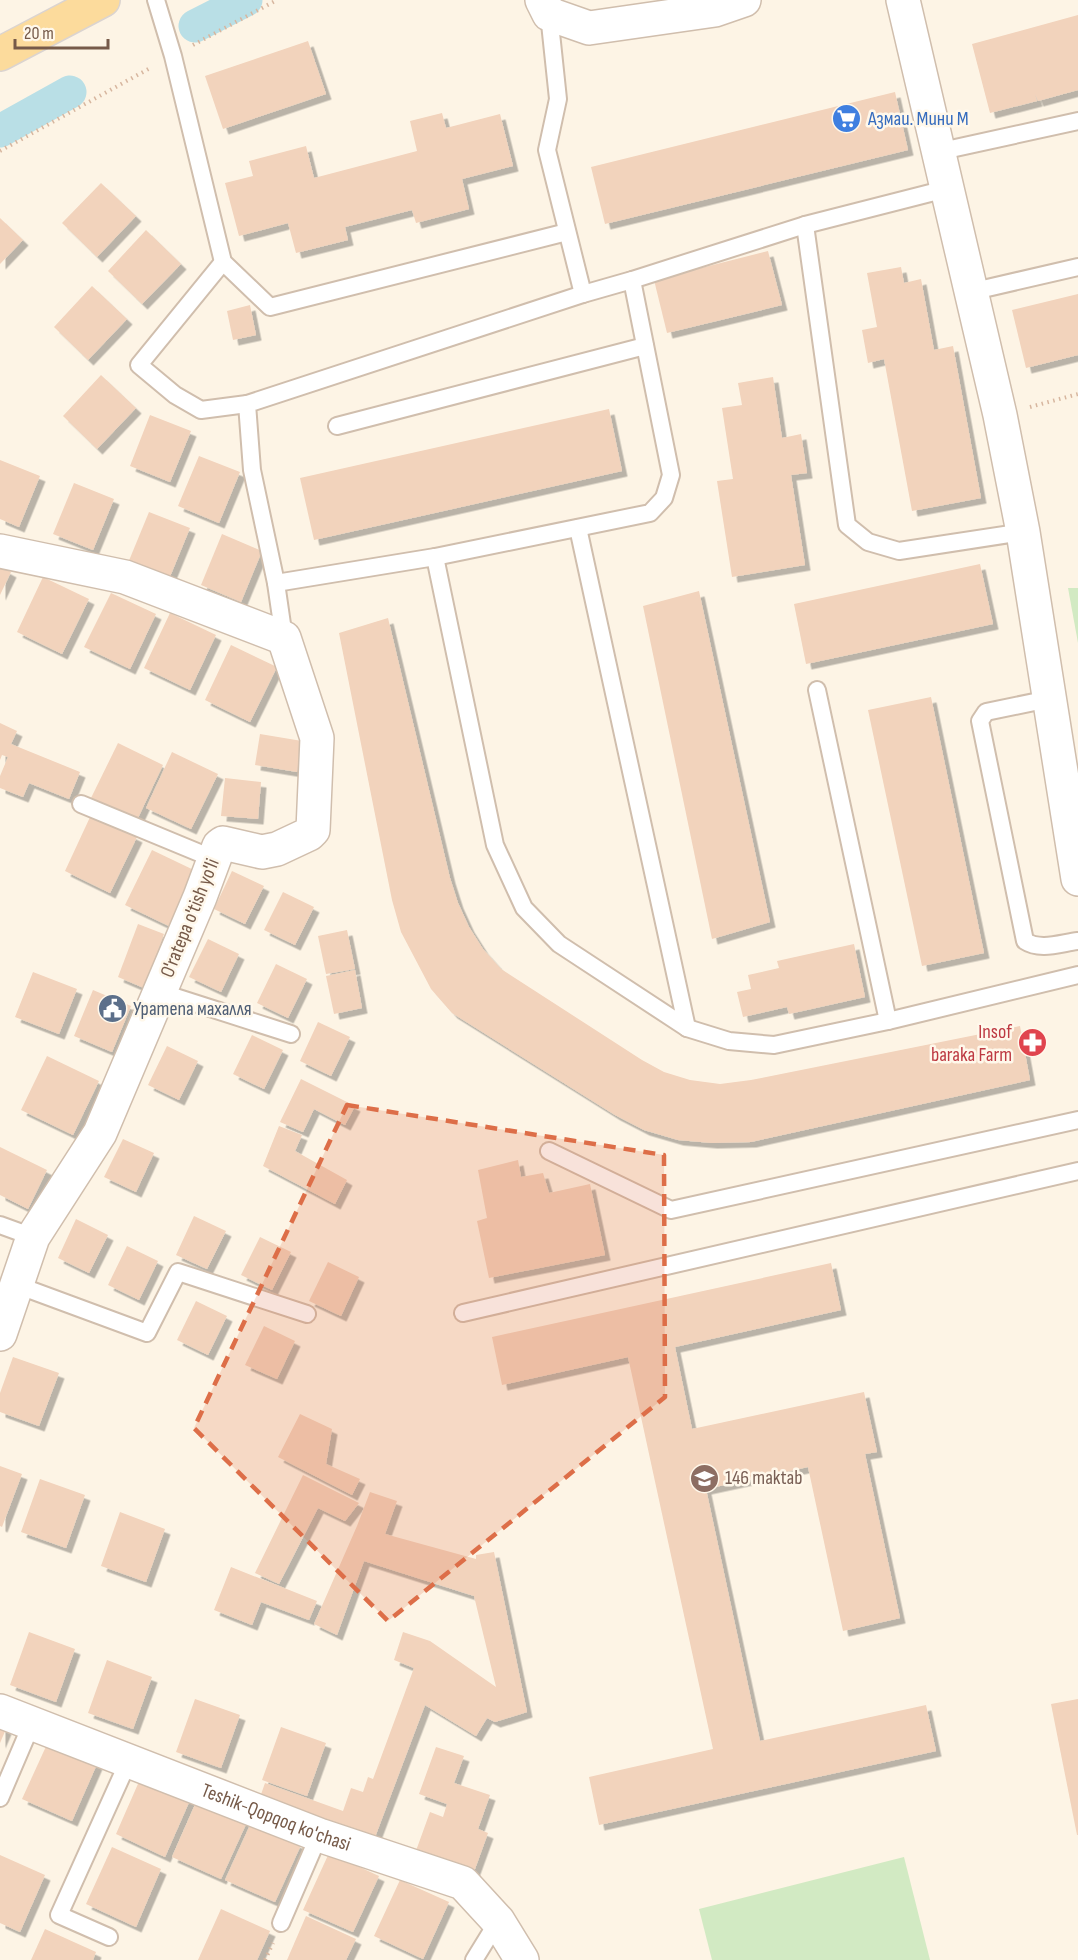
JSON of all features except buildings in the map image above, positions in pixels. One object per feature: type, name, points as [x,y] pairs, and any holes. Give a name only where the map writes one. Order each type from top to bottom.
[{"type":"main road","points":[[0,54],[103,0]]},
{"type":"street","points":[[903,0],[1000,415],[1023,532],[1078,879]]},
{"type":"street","points":[[546,7],[589,28],[723,4]]},
{"type":"street","points":[[0,551],[125,577],[284,639]]},
{"type":"street","name":"O'ratepa o'tish yo'li","points":[[0,1334],[33,1236],[100,1133],[219,846],[223,843],[262,852],[277,849],[313,830],[317,738],[284,639]]},
{"type":"street","name":"Teshik-Qopqoq ko'chasi","points":[[0,1711],[319,1835],[463,1883],[498,1922],[522,1960]]},
{"type":"lane","points":[[156,0],[173,56],[223,262],[270,307],[567,232]]},
{"type":"lane","points":[[546,7],[558,99],[547,150],[583,294]]},
{"type":"lane","points":[[937,152],[1078,122]]},
{"type":"lane","points":[[223,262],[139,366],[175,396],[201,410],[247,404],[583,294],[805,225],[946,189]]},
{"type":"lane","points":[[805,225],[847,525],[868,542],[899,551],[1023,532]]},
{"type":"lane","points":[[970,292],[1078,267]]},
{"type":"lane","points":[[276,583],[435,557],[650,513],[664,498],[671,475],[632,280]]},
{"type":"lane","points":[[337,426],[645,346]]},
{"type":"lane","points":[[247,404],[252,470],[276,583],[284,639]]},
{"type":"lane","points":[[578,528],[687,1028]]},
{"type":"lane","points":[[435,557],[495,845],[524,908],[559,944],[687,1028],[729,1041],[774,1045],[888,1021],[1078,975]]},
{"type":"lane","points":[[817,690],[888,1021]]},
{"type":"lane","points":[[1049,699],[986,712],[980,722],[1025,941],[1039,947],[1078,941]]},
{"type":"lane","points":[[81,804],[214,859]]},
{"type":"lane","points":[[160,992],[291,1034]]},
{"type":"lane","points":[[549,1151],[671,1210],[1078,1120]]},
{"type":"lane","points":[[463,1313],[1078,1171]]},
{"type":"lane","points":[[0,1225],[33,1236]]},
{"type":"lane","points":[[17,1285],[147,1333],[178,1272],[307,1314]]},
{"type":"lane","points":[[0,1798],[32,1723]]},
{"type":"lane","points":[[109,1937],[59,1915],[129,1760]]},
{"type":"lane","points":[[281,1923],[319,1835]]},
{"type":"lane","points":[[474,1960],[498,1922]]},
{"type":"path","points":[[0,151],[277,0]]},
{"type":"path","points":[[1000,415],[1078,394]]},
{"type":"highlighted area","points":[[347,1105],[664,1155],[665,1397],[388,1621],[194,1428]]},
{"type":"green space","points":[[1068,588],[1078,588],[1078,643]]},
{"type":"green space","points":[[904,1857],[930,1960],[712,1960],[699,1909]]},
{"type":"waterway","points":[[195,26],[246,0]]},
{"type":"waterway","points":[[0,131],[70,92]]},
{"type":"place","name":"Азмаи. Мини М","points":[[847,119]]},
{"type":"place","name":"Уратепа махалля","points":[[112,1009]]},
{"type":"place","name":"Insof baraka Farm","points":[[1033,1043]]},
{"type":"place","name":"146 maktab","points":[[704,1478]]}]
